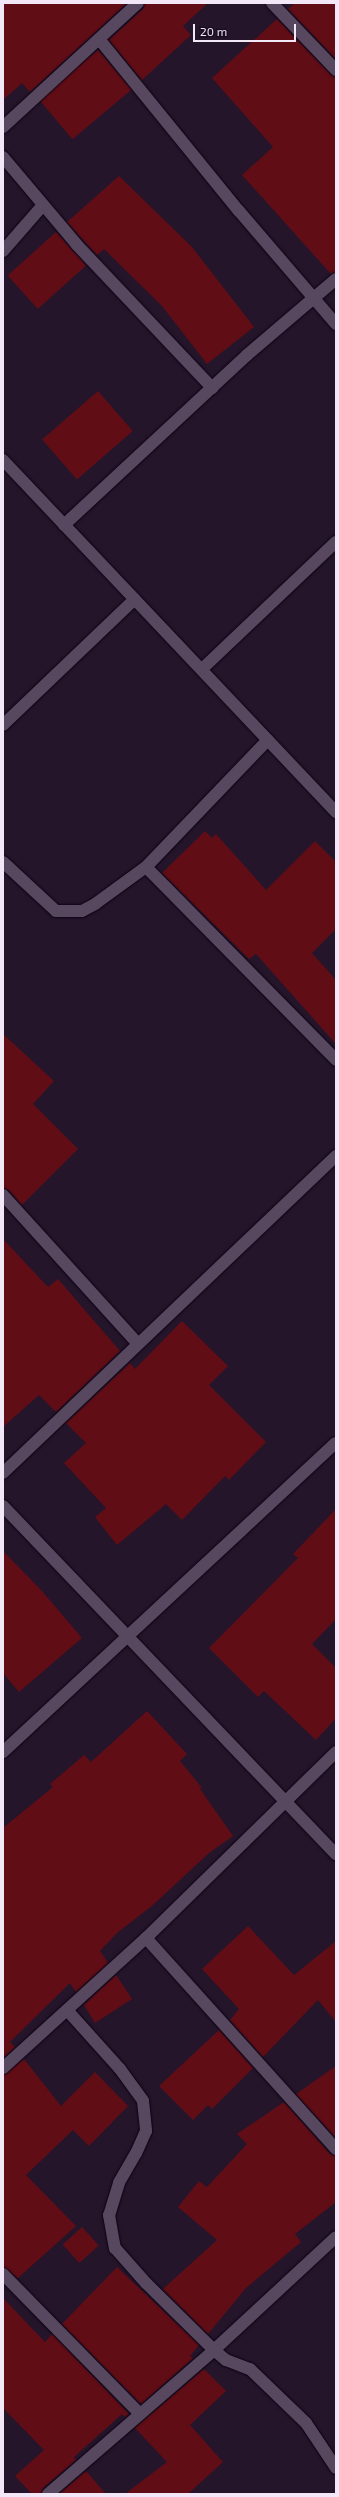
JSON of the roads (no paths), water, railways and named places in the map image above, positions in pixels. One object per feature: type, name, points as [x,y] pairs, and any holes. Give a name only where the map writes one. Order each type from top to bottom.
[{"type":"street","points":[[3,127],[138,3]]},
{"type":"street","points":[[272,3],[336,70]]},
{"type":"street","points":[[99,39],[239,211],[336,324]]},
{"type":"street","points":[[3,157],[77,245],[212,388]]},
{"type":"street","points":[[3,250],[43,205]]},
{"type":"street","points":[[64,525],[212,388],[336,279]]},
{"type":"street","points":[[3,460],[336,812]]},
{"type":"street","points":[[202,670],[336,542]]},
{"type":"street","points":[[3,725],[135,599]]},
{"type":"street","points":[[3,862],[56,911],[82,911],[95,904],[146,867],[268,740]]},
{"type":"street","points":[[146,867],[336,1060]]},
{"type":"street","points":[[3,1473],[336,1156]]},
{"type":"street","points":[[3,1195],[138,1344]]},
{"type":"street","points":[[3,1752],[336,1443]]},
{"type":"street","points":[[3,1506],[336,1854]]},
{"type":"street","points":[[3,2068],[146,1938],[336,1752]]},
{"type":"street","points":[[146,1938],[336,2149]]},
{"type":"street","points":[[67,2010],[120,2069],[143,2100],[146,2131],[136,2153],[119,2183],[109,2215],[115,2248],[146,2283],[214,2350],[226,2360],[250,2369],[306,2423],[336,2468]]},
{"type":"street","points":[[48,2494],[214,2350],[336,2237]]},
{"type":"street","points":[[3,2274],[140,2414]]}]
